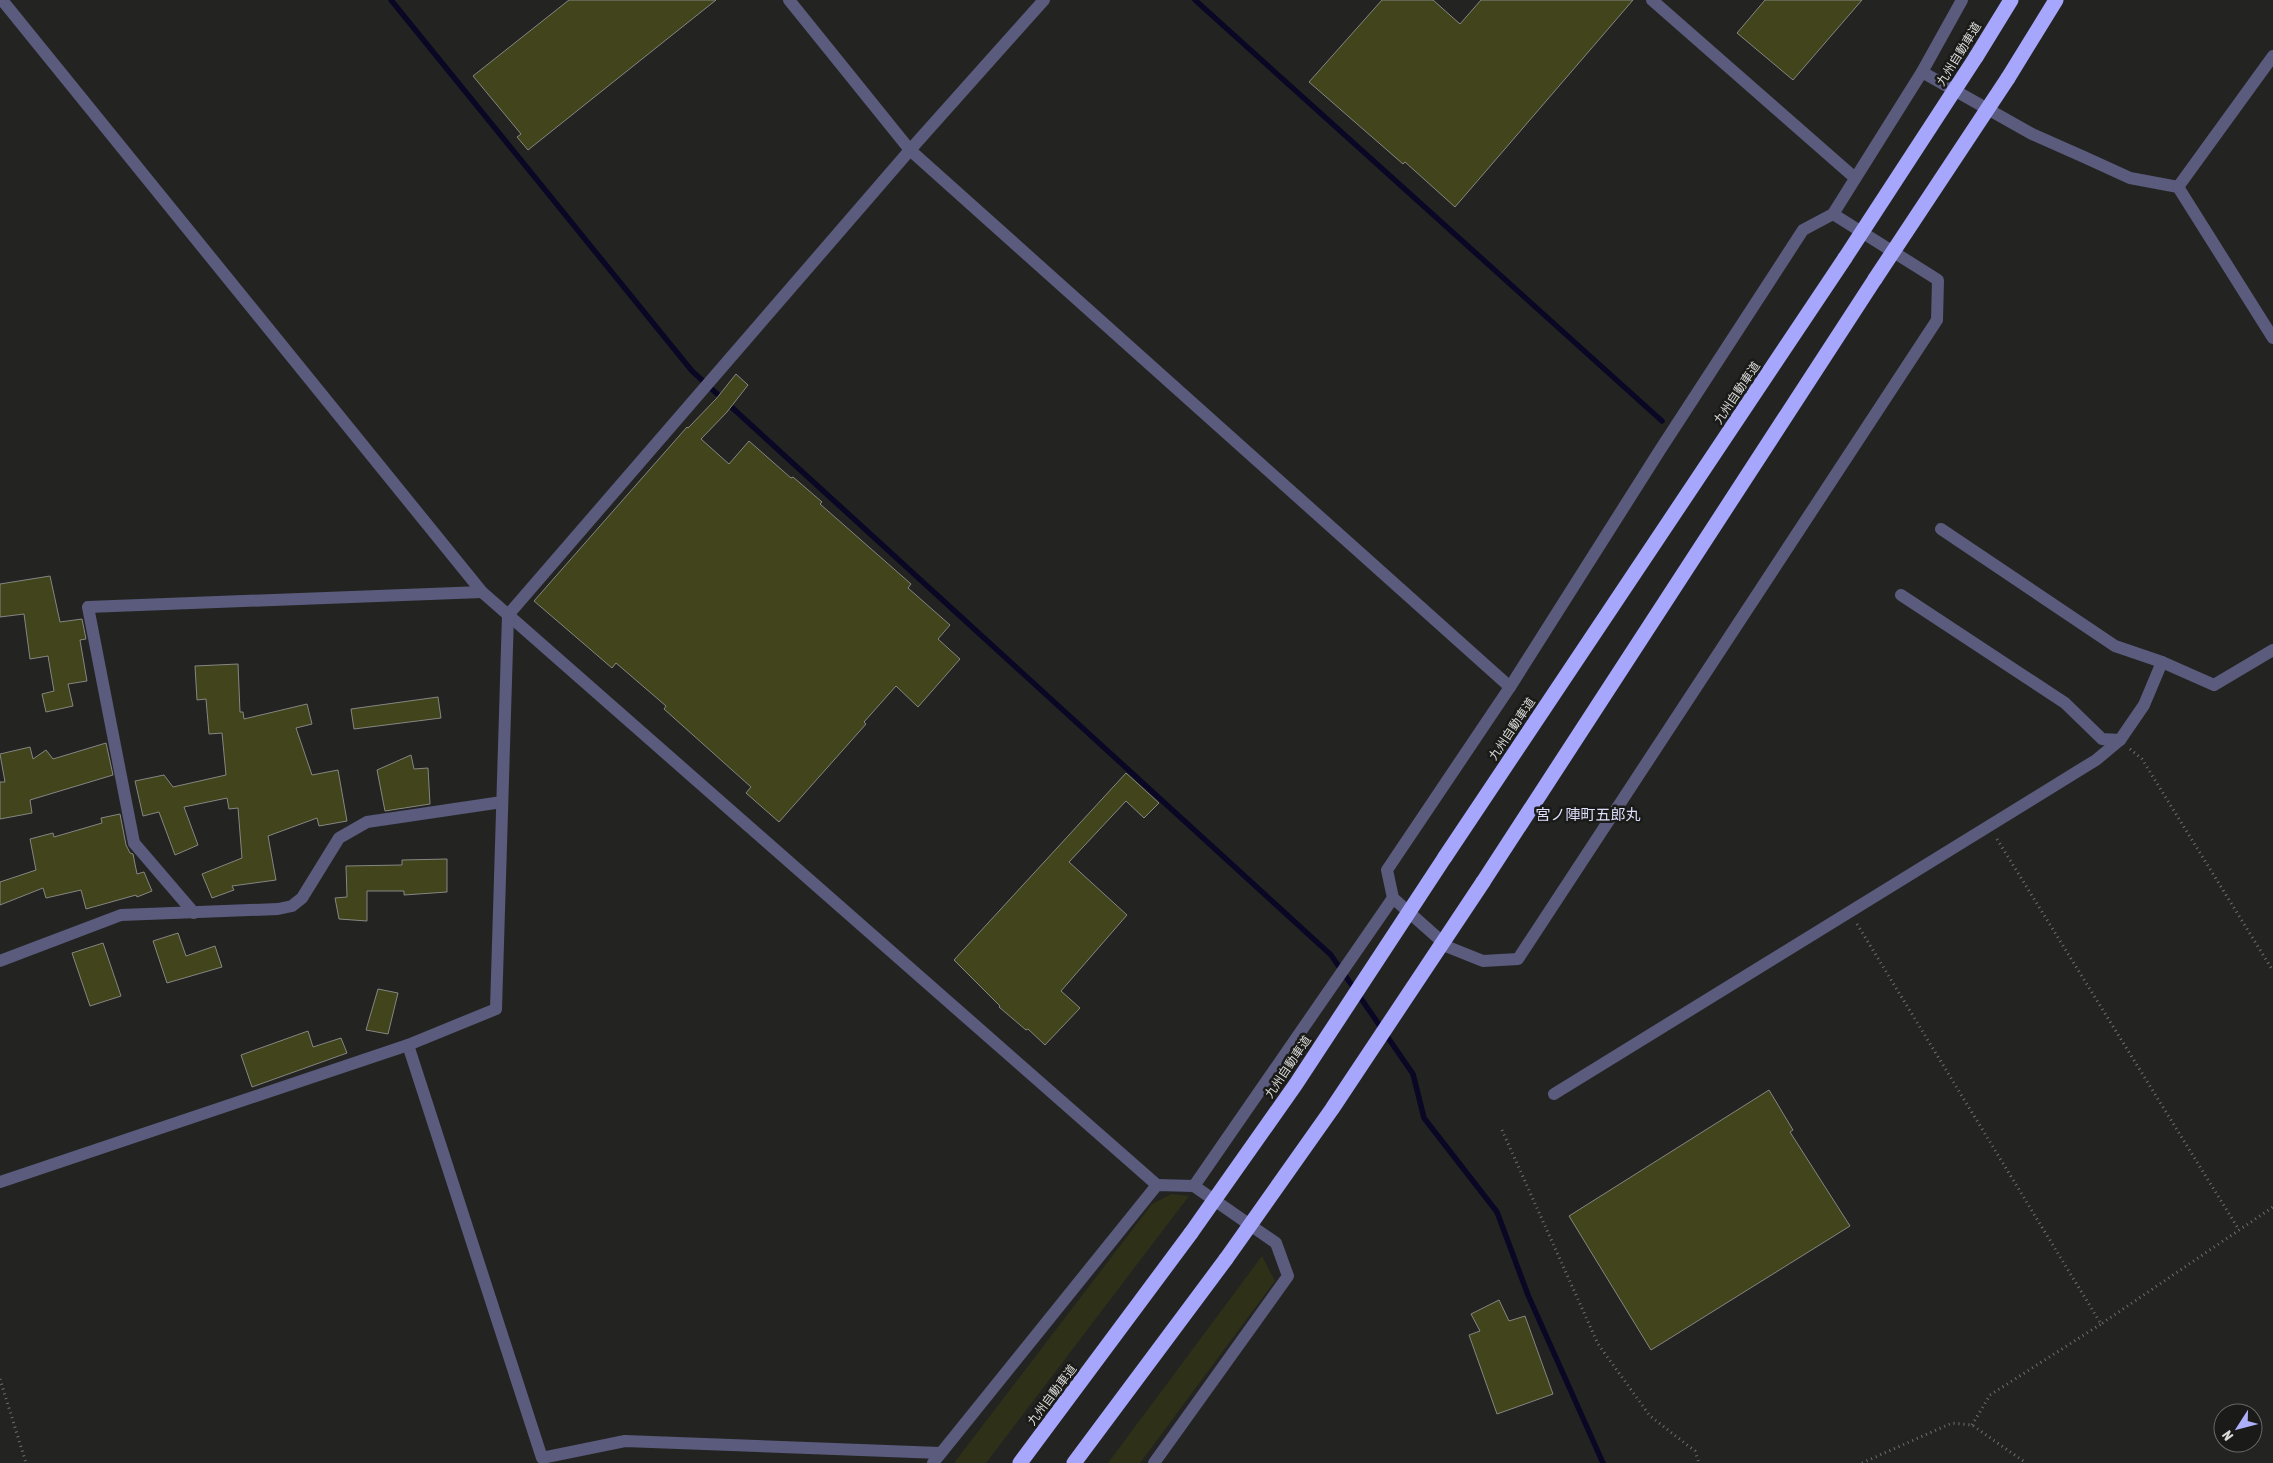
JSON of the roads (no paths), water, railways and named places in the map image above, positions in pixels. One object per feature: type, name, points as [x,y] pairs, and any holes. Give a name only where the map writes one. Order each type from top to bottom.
[{"type":"highway","name":"九州自動車道","points":[[1020,1463],[1191,1233],[1296,1084],[1445,857],[1845,258],[2011,0]]},
{"type":"highway","points":[[1074,1463],[1226,1259],[1332,1109],[1483,882],[2008,78],[2056,0]]},
{"type":"street","points":[[2,0],[482,592],[1157,1185],[1194,1186],[1276,1243],[1288,1276],[1154,1463]]},
{"type":"street","points":[[788,0],[910,150],[1510,687]]},
{"type":"street","points":[[0,1182],[408,1044],[496,1009],[508,614],[910,150],[1044,0]]},
{"type":"street","points":[[1652,0],[1855,178]]},
{"type":"street","points":[[1833,214],[1938,280],[1937,320],[1518,959],[1482,961],[1448,947],[1393,898],[1387,870],[1510,687],[1660,450],[1803,230],[1833,214],[1922,72],[1962,0]]},
{"type":"street","points":[[2178,187],[2273,56]]},
{"type":"street","points":[[1922,72],[2032,134],[2130,178],[2178,187],[2273,338]]},
{"type":"street","points":[[1941,529],[2115,646],[2162,662],[2214,685],[2273,650]]},
{"type":"street","points":[[194,913],[134,843],[88,607],[482,592]]},
{"type":"street","points":[[1901,595],[2065,703],[2102,739],[2120,740]]},
{"type":"street","points":[[1554,1094],[2096,760],[2120,740],[2144,706],[2162,662]]},
{"type":"street","points":[[0,961],[121,915],[278,909],[292,906],[302,898],[339,838],[367,822],[502,802]]},
{"type":"street","points":[[1194,1186],[1393,898]]},
{"type":"street","points":[[408,1044],[542,1458],[625,1441],[937,1458],[1157,1185]]},
{"type":"waterway","points":[[391,0],[692,371],[1331,955],[1413,1074],[1424,1118],[1497,1212],[1528,1295],[1603,1463]]},
{"type":"waterway","points":[[1195,0],[1662,421]]},
{"type":"district","name":"宮ノ陣町五郎丸","points":[[1588,814]]}]
